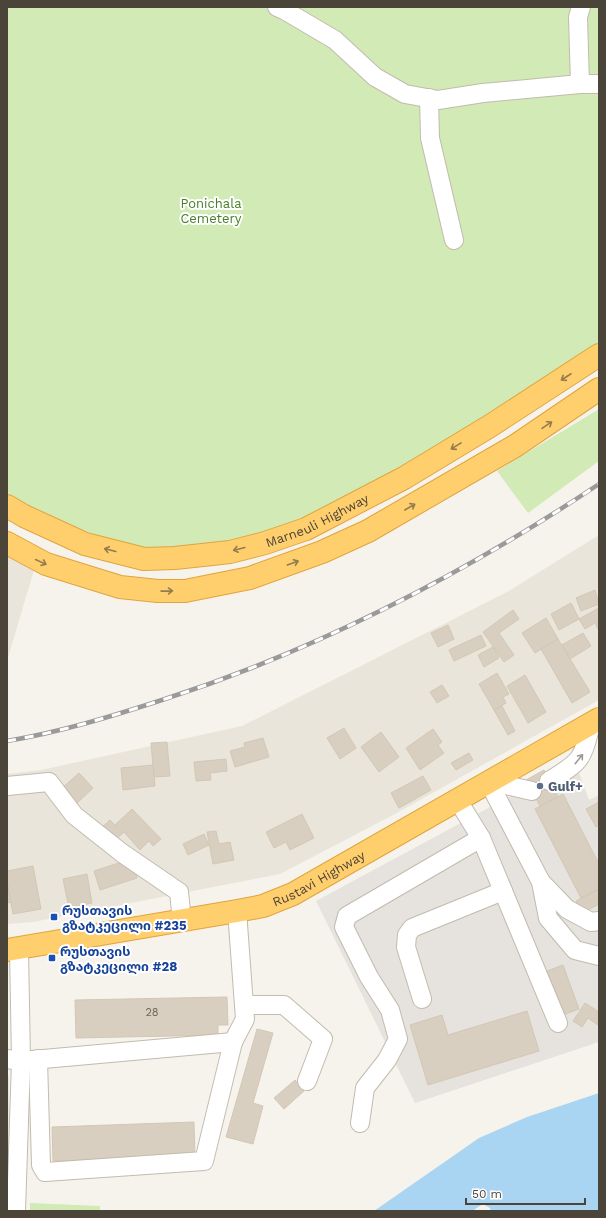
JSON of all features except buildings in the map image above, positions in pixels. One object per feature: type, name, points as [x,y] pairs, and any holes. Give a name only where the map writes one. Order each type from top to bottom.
[{"type":"highway","name":"Marneuli Highway","points":[[7,506],[24,516],[85,544],[144,559],[175,558],[230,552],[265,543],[306,529],[404,478],[490,426],[599,355]]},
{"type":"highway","points":[[7,543],[46,564],[120,587],[158,591],[186,591],[250,578],[322,552],[368,531],[515,446],[599,389]]},
{"type":"highway","name":"Rustavi Highway","points":[[13,950],[263,906],[293,894],[488,781],[595,722]]},
{"type":"street","points":[[276,7],[284,10],[335,40],[375,77],[405,94],[438,100],[483,93],[580,84],[599,84]]},
{"type":"street","points":[[580,84],[578,17],[581,7]]},
{"type":"street","points":[[429,98],[430,138],[454,240]]},
{"type":"street","points":[[549,781],[572,767],[583,756],[595,722]]},
{"type":"street","points":[[488,781],[532,791]]},
{"type":"street","points":[[488,781],[541,882],[567,909],[591,922],[599,921]]},
{"type":"street","points":[[7,786],[49,782],[74,815],[122,853],[179,892],[182,921]]},
{"type":"street","points":[[457,799],[481,838],[558,1023]]},
{"type":"street","points":[[360,1123],[366,1088],[387,1060],[398,1039],[390,1010],[369,977],[344,927],[347,916],[481,838]]},
{"type":"street","points":[[541,882],[548,918],[574,950],[599,956]]},
{"type":"street","points":[[422,999],[406,947],[407,935],[412,928],[503,891]]},
{"type":"street","points":[[13,950],[22,1060],[41,1165],[45,1172],[204,1161],[233,1042],[245,1019],[237,911]]},
{"type":"street","points":[[244,1005],[284,1005],[323,1039],[307,1081]]},
{"type":"street","points":[[22,1060],[233,1042]]},
{"type":"street","points":[[16,1211],[22,1060]]},
{"type":"shaded area","points":[[599,535],[599,700],[395,814],[280,874],[33,922],[7,924],[7,774],[41,770],[242,726],[507,592]]},
{"type":"shaded area","points":[[7,554],[34,570],[7,661]]},
{"type":"shaded area","points":[[574,759],[589,800],[599,795],[599,1042],[415,1103],[316,901],[507,798]]},
{"type":"shaded area","points":[[7,1075],[9,1077],[8,1211],[7,1211]]},
{"type":"green space","name":"Ponichala Cemetery","points":[[7,7],[599,7],[599,350],[369,492],[251,540],[178,552],[119,544],[7,500]]},
{"type":"green space","points":[[599,409],[599,461],[528,513],[497,471]]},
{"type":"green space","points":[[30,1203],[100,1206],[100,1211],[30,1211]]},
{"type":"water","points":[[599,1093],[599,1211],[491,1211],[490,1208],[483,1204],[472,1211],[374,1211],[479,1138],[527,1117]]},
{"type":"railway","points":[[7,741],[87,723],[165,699],[279,657],[334,633],[443,578],[496,549],[599,484]]},
{"type":"place","name":"Gulf+","points":[[540,786]]},
{"type":"place","name":"რუსთავის გზატკეცილი #235","points":[[54,917]]},
{"type":"place","name":"რუსთავის გზატკეცილი #28","points":[[52,958]]}]
